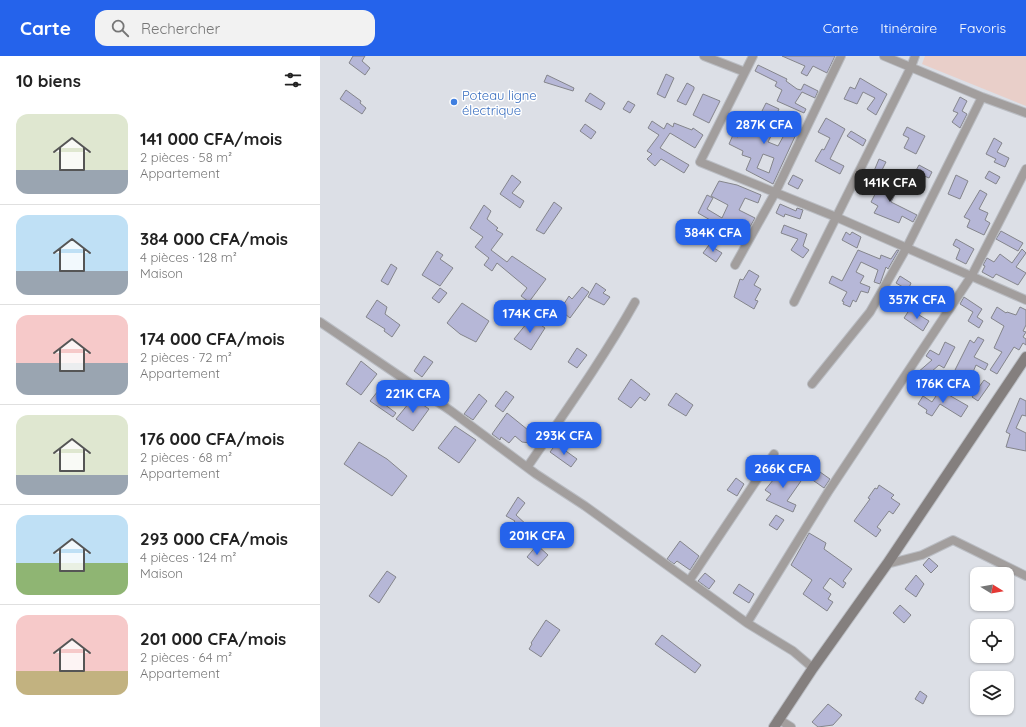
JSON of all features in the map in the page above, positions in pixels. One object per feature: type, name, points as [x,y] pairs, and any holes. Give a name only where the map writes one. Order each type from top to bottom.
[{"type":"street","points":[[704,56],[745,72]]},
{"type":"street","points":[[754,56],[700,162],[907,247],[1026,300]]},
{"type":"street","points":[[735,265],[775,193],[841,56]]},
{"type":"street","points":[[884,56],[982,97],[1026,113]]},
{"type":"street","points":[[794,302],[911,67],[915,56]]},
{"type":"street","points":[[812,384],[870,312],[907,247],[982,97]]},
{"type":"street","points":[[747,623],[828,492],[972,275],[1026,169]]},
{"type":"street","points":[[528,466],[607,349],[635,302]]},
{"type":"street","points":[[320,322],[451,410],[528,466],[536,474],[689,580],[747,623],[793,651],[813,668]]},
{"type":"street","points":[[791,727],[776,723],[887,564],[1026,357]]},
{"type":"street","points":[[689,580],[774,454]]},
{"type":"street","points":[[887,564],[922,555],[953,540],[1026,576]]},
{"type":"shaded area","points":[[925,56],[1026,56],[1026,106],[922,64]]},
{"type":"building","points":[[353,56],[365,56],[362,61],[370,68],[365,75],[349,63]]},
{"type":"building","points":[[782,56],[835,56],[827,73],[813,66],[807,76],[801,73],[805,66]]},
{"type":"building","points":[[758,65],[787,79],[786,81],[797,89],[801,90],[804,84],[818,91],[815,98],[802,92],[795,103],[806,109],[804,113],[777,101],[782,90],[775,86],[777,82],[755,71]]},
{"type":"building","points":[[666,74],[674,78],[665,98],[657,94]]},
{"type":"building","points":[[547,75],[574,88],[573,91],[544,82]]},
{"type":"building","points":[[860,78],[887,94],[876,115],[867,109],[875,98],[863,92],[857,104],[844,99],[850,87],[855,89]]},
{"type":"building","points":[[687,83],[694,87],[694,89],[686,105],[677,101]]},
{"type":"building","points":[[346,90],[361,101],[360,103],[366,108],[362,114],[340,99]]},
{"type":"building","points":[[590,93],[605,103],[601,110],[585,101]]},
{"type":"building","points":[[703,94],[720,101],[709,123],[693,115]]},
{"type":"building","points":[[960,97],[967,101],[962,111],[967,114],[960,128],[952,122],[958,113],[953,111]]},
{"type":"building","points":[[628,101],[635,105],[630,113],[623,109]]},
{"type":"building","points":[[766,103],[779,109],[771,126],[775,128],[768,142],[778,146],[789,126],[798,130],[773,184],[746,170],[751,158],[742,155],[743,151],[729,144],[733,135],[738,137],[742,128],[747,130],[754,115],[759,117]],"holes":[[[763,154],[774,158],[769,173],[757,168]]]},
{"type":"building","points":[[826,118],[845,129],[830,159],[844,166],[840,174],[815,161],[822,149],[824,150],[830,138],[818,132]]},
{"type":"building","points":[[652,121],[664,129],[667,123],[673,127],[674,123],[692,130],[693,128],[703,135],[695,148],[670,133],[660,148],[689,165],[684,173],[661,159],[655,166],[647,159],[652,154],[647,151],[659,135],[648,128]]},
{"type":"building","points":[[585,124],[596,132],[591,139],[580,131]]},
{"type":"building","points":[[907,127],[925,136],[916,154],[904,148],[909,138],[903,135]]},
{"type":"building","points":[[851,131],[866,140],[863,146],[847,136]]},
{"type":"building","points":[[994,138],[1002,143],[997,152],[1009,158],[1005,167],[994,162],[996,159],[986,154]]},
{"type":"building","points":[[879,159],[886,162],[880,174],[874,171]]},
{"type":"building","points":[[919,165],[932,172],[929,178],[915,172]]},
{"type":"building","points":[[989,171],[1000,177],[996,184],[985,178]]},
{"type":"building","points":[[512,175],[521,182],[512,193],[524,201],[520,208],[500,194]]},
{"type":"building","points":[[793,175],[803,180],[798,189],[788,184]]},
{"type":"building","points":[[956,175],[968,181],[960,199],[948,194]]},
{"type":"building","points":[[884,177],[897,183],[895,187],[898,189],[891,202],[917,215],[913,222],[902,216],[899,223],[874,213],[878,206],[871,202]]},
{"type":"building","points":[[719,181],[737,185],[761,195],[758,203],[745,198],[739,210],[755,218],[743,239],[733,236],[734,234],[718,227],[719,225],[698,213],[707,195],[713,198],[707,209],[722,218],[728,205],[711,196]]},
{"type":"building","points":[[980,190],[987,194],[979,209],[988,213],[985,220],[990,223],[984,235],[967,227],[970,220],[964,217]]},
{"type":"building","points":[[554,202],[562,208],[544,234],[536,230]]},
{"type":"building","points":[[780,204],[796,211],[797,208],[803,210],[800,219],[785,214],[784,217],[776,213]]},
{"type":"building","points":[[484,205],[491,211],[487,219],[498,228],[496,230],[503,234],[491,250],[507,262],[512,256],[546,279],[529,302],[521,296],[527,288],[497,263],[492,271],[484,265],[489,258],[475,247],[483,237],[470,228]]},
{"type":"building","points":[[784,225],[807,234],[803,246],[809,250],[803,258],[791,250],[798,239],[781,233]]},
{"type":"building","points":[[1001,231],[1023,243],[1018,251],[996,239]]},
{"type":"building","points":[[846,232],[850,235],[852,232],[861,237],[857,248],[842,240]]},
{"type":"building","points":[[956,239],[974,249],[966,264],[956,259],[960,249],[953,245]]},
{"type":"building","points":[[709,245],[722,253],[716,262],[703,253]]},
{"type":"building","points":[[1022,249],[1026,253],[1016,267],[1026,273],[1018,285],[996,274],[993,278],[982,272],[985,266],[983,265],[987,258],[994,262],[1000,254],[1012,263]]},
{"type":"building","points":[[858,250],[880,259],[881,255],[891,259],[897,250],[899,250],[888,269],[886,267],[880,284],[874,282],[878,270],[861,262],[856,272],[864,276],[860,283],[870,287],[868,293],[861,291],[856,302],[853,300],[850,307],[843,304],[844,302],[842,301],[847,292],[829,283],[832,276],[842,281]]},
{"type":"building","points":[[437,251],[443,255],[440,259],[453,268],[440,286],[422,275]]},
{"type":"building","points":[[391,264],[397,268],[388,285],[381,281]]},
{"type":"building","points":[[749,270],[759,276],[754,285],[761,289],[755,300],[758,301],[754,309],[734,297],[740,279],[743,280]]},
{"type":"building","points":[[900,276],[911,283],[908,290],[896,283]]},
{"type":"building","points":[[596,283],[606,290],[603,293],[610,297],[604,305],[588,297]]},
{"type":"building","points":[[582,287],[589,292],[570,318],[560,310],[569,296],[572,299]]},
{"type":"building","points":[[440,288],[447,293],[439,303],[432,298]]},
{"type":"building","points":[[964,297],[982,309],[977,317],[983,321],[979,328],[968,321],[973,312],[960,304]]},
{"type":"building","points":[[377,300],[387,307],[385,314],[400,325],[392,337],[384,331],[385,329],[366,317]]},
{"type":"building","points":[[462,303],[489,321],[476,342],[460,334],[447,323]]},
{"type":"building","points":[[997,307],[1006,313],[1016,315],[1020,307],[1026,310],[1026,325],[1023,331],[1026,332],[1023,337],[1026,339],[1026,345],[1023,343],[1019,350],[1014,347],[997,374],[990,370],[1002,352],[994,348],[1004,326],[991,318]]},
{"type":"building","points":[[910,309],[929,321],[923,331],[904,318]]},
{"type":"building","points":[[531,318],[545,328],[531,350],[514,339]]},
{"type":"building","points":[[978,337],[984,340],[974,357],[988,364],[985,370],[976,365],[970,379],[954,372],[970,340],[974,343]]},
{"type":"building","points":[[945,342],[955,347],[944,368],[939,365],[923,379],[917,373],[932,360],[926,356],[930,350],[939,355]]},
{"type":"building","points":[[577,348],[587,355],[577,368],[568,362]]},
{"type":"building","points":[[424,356],[433,362],[422,377],[414,371]]},
{"type":"building","points":[[361,361],[377,374],[361,395],[346,384]]},
{"type":"building","points":[[631,379],[650,394],[645,401],[640,397],[631,408],[618,399]]},
{"type":"building","points":[[984,380],[990,384],[978,401],[972,397]]},
{"type":"building","points":[[940,390],[968,406],[961,417],[940,404],[932,416],[926,413],[927,410],[918,404],[923,396],[932,402]]},
{"type":"building","points":[[378,391],[388,399],[384,404],[396,413],[393,417],[370,401]]},
{"type":"building","points":[[506,391],[514,397],[503,412],[495,406]]},
{"type":"building","points":[[676,393],[693,405],[686,416],[668,405]]},
{"type":"building","points":[[479,394],[487,401],[473,420],[464,414]]},
{"type":"building","points":[[413,398],[429,409],[413,431],[396,419]]},
{"type":"building","points":[[1020,398],[1026,401],[1026,416],[1022,415],[1016,428],[1026,433],[1026,451],[1006,447],[1010,434],[1006,432]]},
{"type":"building","points":[[507,413],[533,434],[530,443],[522,442],[515,436],[509,443],[501,437],[500,440],[492,434]]},
{"type":"building","points":[[455,426],[476,440],[459,463],[438,448]]},
{"type":"building","points":[[359,442],[387,459],[407,476],[392,496],[344,464]]},
{"type":"building","points":[[556,444],[577,459],[571,467],[550,452]]},
{"type":"building","points":[[778,465],[801,481],[787,501],[796,505],[793,512],[766,500],[771,494],[765,490],[778,474],[774,470]]},
{"type":"building","points":[[810,465],[830,479],[824,488],[804,474]]},
{"type":"building","points":[[736,478],[744,484],[737,496],[727,490]]},
{"type":"building","points":[[879,485],[894,495],[891,498],[900,504],[893,514],[889,511],[877,527],[881,530],[876,537],[854,521],[870,499],[868,498]]},
{"type":"building","points":[[518,497],[525,503],[516,515],[528,526],[519,537],[508,529],[515,521],[506,516]]},
{"type":"building","points":[[776,515],[784,520],[777,530],[769,525]]},
{"type":"building","points":[[809,533],[826,543],[824,549],[852,569],[843,581],[846,583],[843,588],[830,578],[823,588],[831,594],[828,599],[833,602],[827,611],[803,594],[812,580],[791,565]]},
{"type":"building","points":[[680,541],[699,556],[690,570],[677,561],[674,564],[667,559]]},
{"type":"building","points":[[537,545],[548,555],[538,566],[527,557]]},
{"type":"building","points":[[929,558],[938,566],[931,573],[923,565]]},
{"type":"building","points":[[387,571],[396,577],[379,603],[369,596]]},
{"type":"building","points":[[705,573],[715,581],[709,589],[698,581]]},
{"type":"building","points":[[916,575],[924,584],[916,597],[905,589]]},
{"type":"building","points":[[739,584],[754,594],[749,603],[733,593]]},
{"type":"building","points":[[900,605],[911,615],[904,623],[893,613]]},
{"type":"building","points":[[546,620],[560,630],[541,657],[529,649],[532,644],[531,643]]},
{"type":"building","points":[[662,635],[701,665],[695,673],[655,644]]},
{"type":"building","points":[[920,691],[927,696],[923,704],[915,699]]},
{"type":"building","points":[[828,704],[842,715],[833,725],[818,727],[812,722]]},
{"type":"place","name":"Poteau ligne électrique","points":[[454,102]]}]
